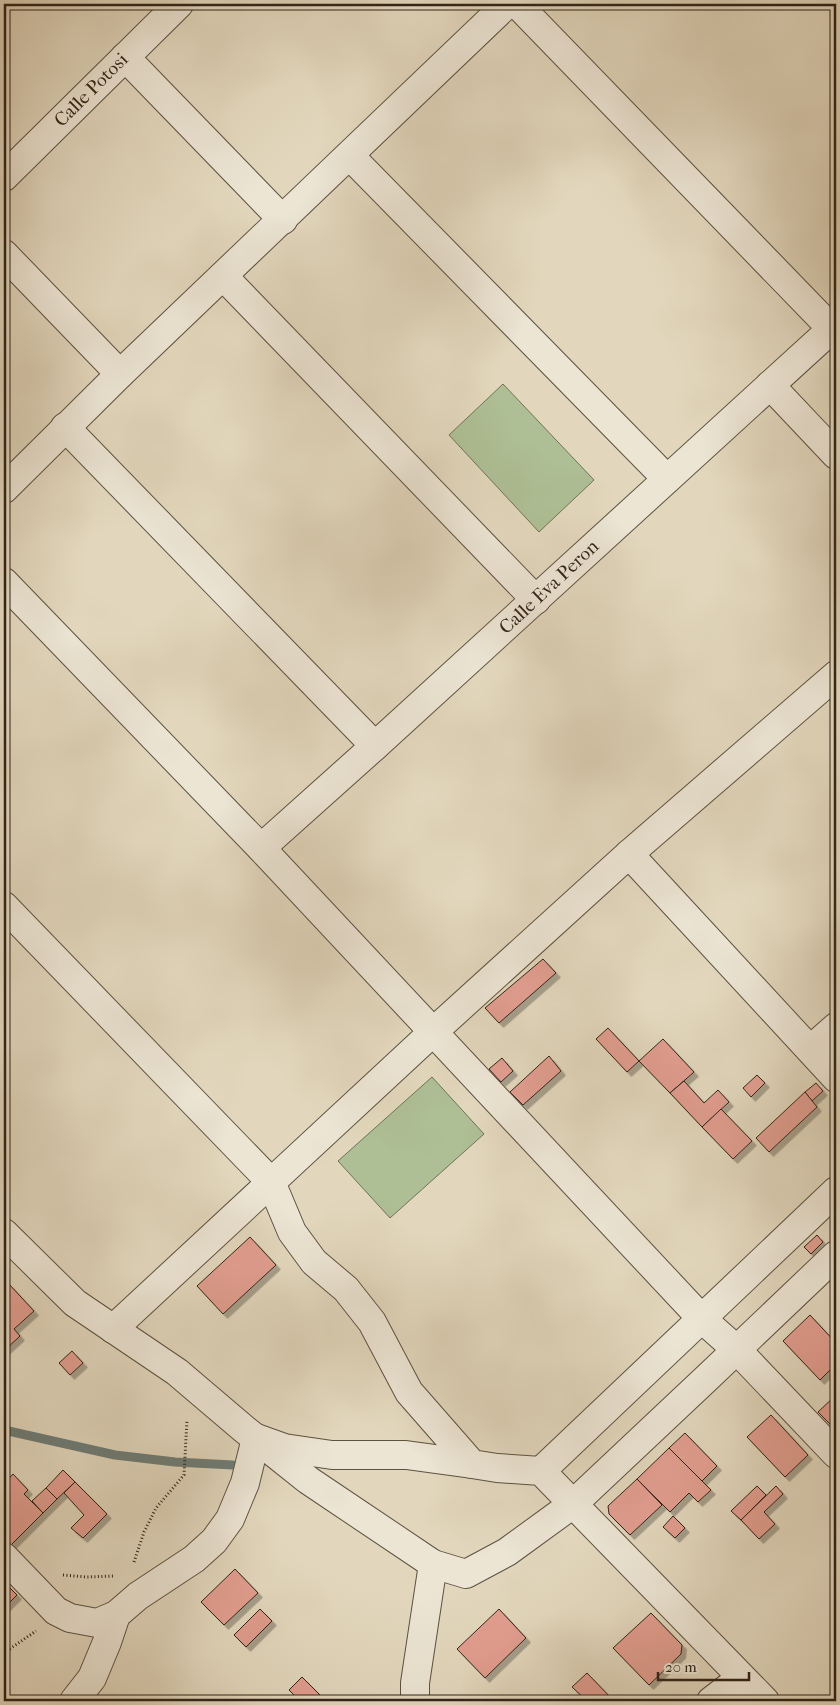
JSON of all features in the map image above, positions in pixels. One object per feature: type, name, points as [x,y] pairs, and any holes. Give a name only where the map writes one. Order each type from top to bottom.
[{"type":"street","name":"Calle Potosi","points":[[4,177],[179,4]]},
{"type":"street","points":[[4,489],[65,427],[507,4]]},
{"type":"street","points":[[517,4],[834,327]]},
{"type":"street","points":[[125,57],[282,220]]},
{"type":"street","points":[[350,156],[667,479]]},
{"type":"street","points":[[4,254],[120,374]]},
{"type":"street","points":[[224,276],[536,600]]},
{"type":"street","name":"Calle Eva Peron","points":[[261,848],[536,600],[834,327]]},
{"type":"street","points":[[770,385],[836,455]]},
{"type":"street","points":[[65,427],[375,746]]},
{"type":"street","points":[[4,582],[261,848],[702,1319],[737,1350],[836,1454]]},
{"type":"street","points":[[113,1329],[433,1032],[629,854],[836,675]]},
{"type":"street","points":[[629,854],[836,1078]]},
{"type":"street","points":[[4,906],[271,1182],[292,1232],[314,1262],[346,1289],[372,1322],[410,1392],[472,1464]]},
{"type":"street","points":[[811,1049],[836,1027]]},
{"type":"street","points":[[542,1471],[836,1191]]},
{"type":"street","points":[[4,1233],[75,1303],[177,1372],[308,1480],[433,1564],[466,1574],[507,1552],[572,1504],[836,1255]]},
{"type":"street","points":[[256,1438],[284,1448],[332,1455],[406,1455],[497,1468],[542,1471],[765,1701]]},
{"type":"street","points":[[4,1557],[56,1611],[70,1618],[97,1623],[116,1615],[138,1596],[194,1559],[214,1541],[230,1519],[245,1483],[256,1438]]},
{"type":"street","points":[[409,1695],[433,1564]]},
{"type":"street","points":[[74,1701],[92,1678],[116,1615]]},
{"type":"street","points":[[711,1701],[741,1678]]},
{"type":"path","points":[[132,1569],[144,1532],[156,1508],[184,1475],[187,1443]]},
{"type":"path","points":[[57,1574],[86,1577],[116,1576]]},
{"type":"green space","points":[[503,384],[594,480],[539,532],[449,435]]},
{"type":"green space","points":[[432,1077],[484,1134],[390,1218],[338,1161]]},
{"type":"building","points":[[543,959],[556,973],[499,1023],[485,1008]]},
{"type":"building","points":[[608,1028],[639,1061],[627,1072],[596,1039]]},
{"type":"building","points":[[663,1039],[694,1072],[670,1093],[639,1061]]},
{"type":"building","points":[[549,1056],[561,1071],[523,1105],[510,1092]]},
{"type":"building","points":[[502,1058],[513,1071],[501,1082],[489,1069]]},
{"type":"building","points":[[757,1075],[765,1083],[751,1097],[743,1088]]},
{"type":"building","points":[[684,1081],[704,1103],[718,1090],[729,1102],[702,1127],[670,1093]]},
{"type":"building","points":[[816,1083],[823,1091],[812,1101],[805,1092]]},
{"type":"building","points":[[805,1092],[817,1107],[769,1152],[756,1138]]},
{"type":"building","points":[[721,1109],[752,1141],[733,1159],[702,1127]]},
{"type":"building","points":[[817,1235],[823,1242],[811,1254],[804,1247]]},
{"type":"building","points":[[250,1237],[276,1265],[223,1314],[197,1286]]},
{"type":"building","points":[[8,1283],[34,1311],[14,1329],[20,1336],[4,1351],[4,1287]]},
{"type":"building","points":[[810,1315],[836,1343],[836,1364],[820,1380],[783,1341]]},
{"type":"building","points":[[72,1351],[83,1363],[70,1375],[59,1363]]},
{"type":"building","points":[[836,1395],[836,1426],[834,1428],[818,1412]]},
{"type":"building","points":[[771,1415],[808,1455],[785,1477],[747,1437]]},
{"type":"building","points":[[685,1433],[717,1466],[702,1481],[669,1448]]},
{"type":"building","points":[[669,1448],[711,1490],[698,1502],[689,1493],[670,1512],[637,1479]]},
{"type":"building","points":[[63,1470],[75,1482],[57,1499],[46,1488]]},
{"type":"building","points":[[13,1474],[28,1490],[24,1494],[43,1513],[11,1545],[4,1538],[4,1484]]},
{"type":"building","points":[[637,1479],[662,1505],[630,1535],[609,1514],[608,1506]]},
{"type":"building","points":[[75,1482],[107,1514],[83,1538],[71,1528],[84,1515],[64,1493]]},
{"type":"building","points":[[757,1486],[766,1495],[741,1520],[731,1511]]},
{"type":"building","points":[[776,1486],[783,1494],[764,1512],[775,1524],[759,1539],[741,1520]]},
{"type":"building","points":[[46,1488],[57,1499],[43,1513],[32,1501]]},
{"type":"building","points":[[673,1516],[685,1528],[675,1538],[663,1527]]},
{"type":"building","points":[[235,1569],[258,1593],[224,1625],[201,1602]]},
{"type":"building","points":[[4,1582],[17,1595],[4,1608]]},
{"type":"building","points":[[260,1609],[272,1621],[246,1647],[234,1635]]},
{"type":"building","points":[[499,1609],[526,1638],[485,1678],[457,1649]]},
{"type":"building","points":[[651,1613],[682,1645],[681,1654],[649,1685],[613,1648]]},
{"type":"building","points":[[587,1673],[614,1701],[587,1701],[572,1687]]},
{"type":"building","points":[[302,1677],[326,1701],[300,1701],[289,1690]]},
{"type":"waterway","points":[[4,1430],[115,1455],[175,1462],[233,1465]]}]
